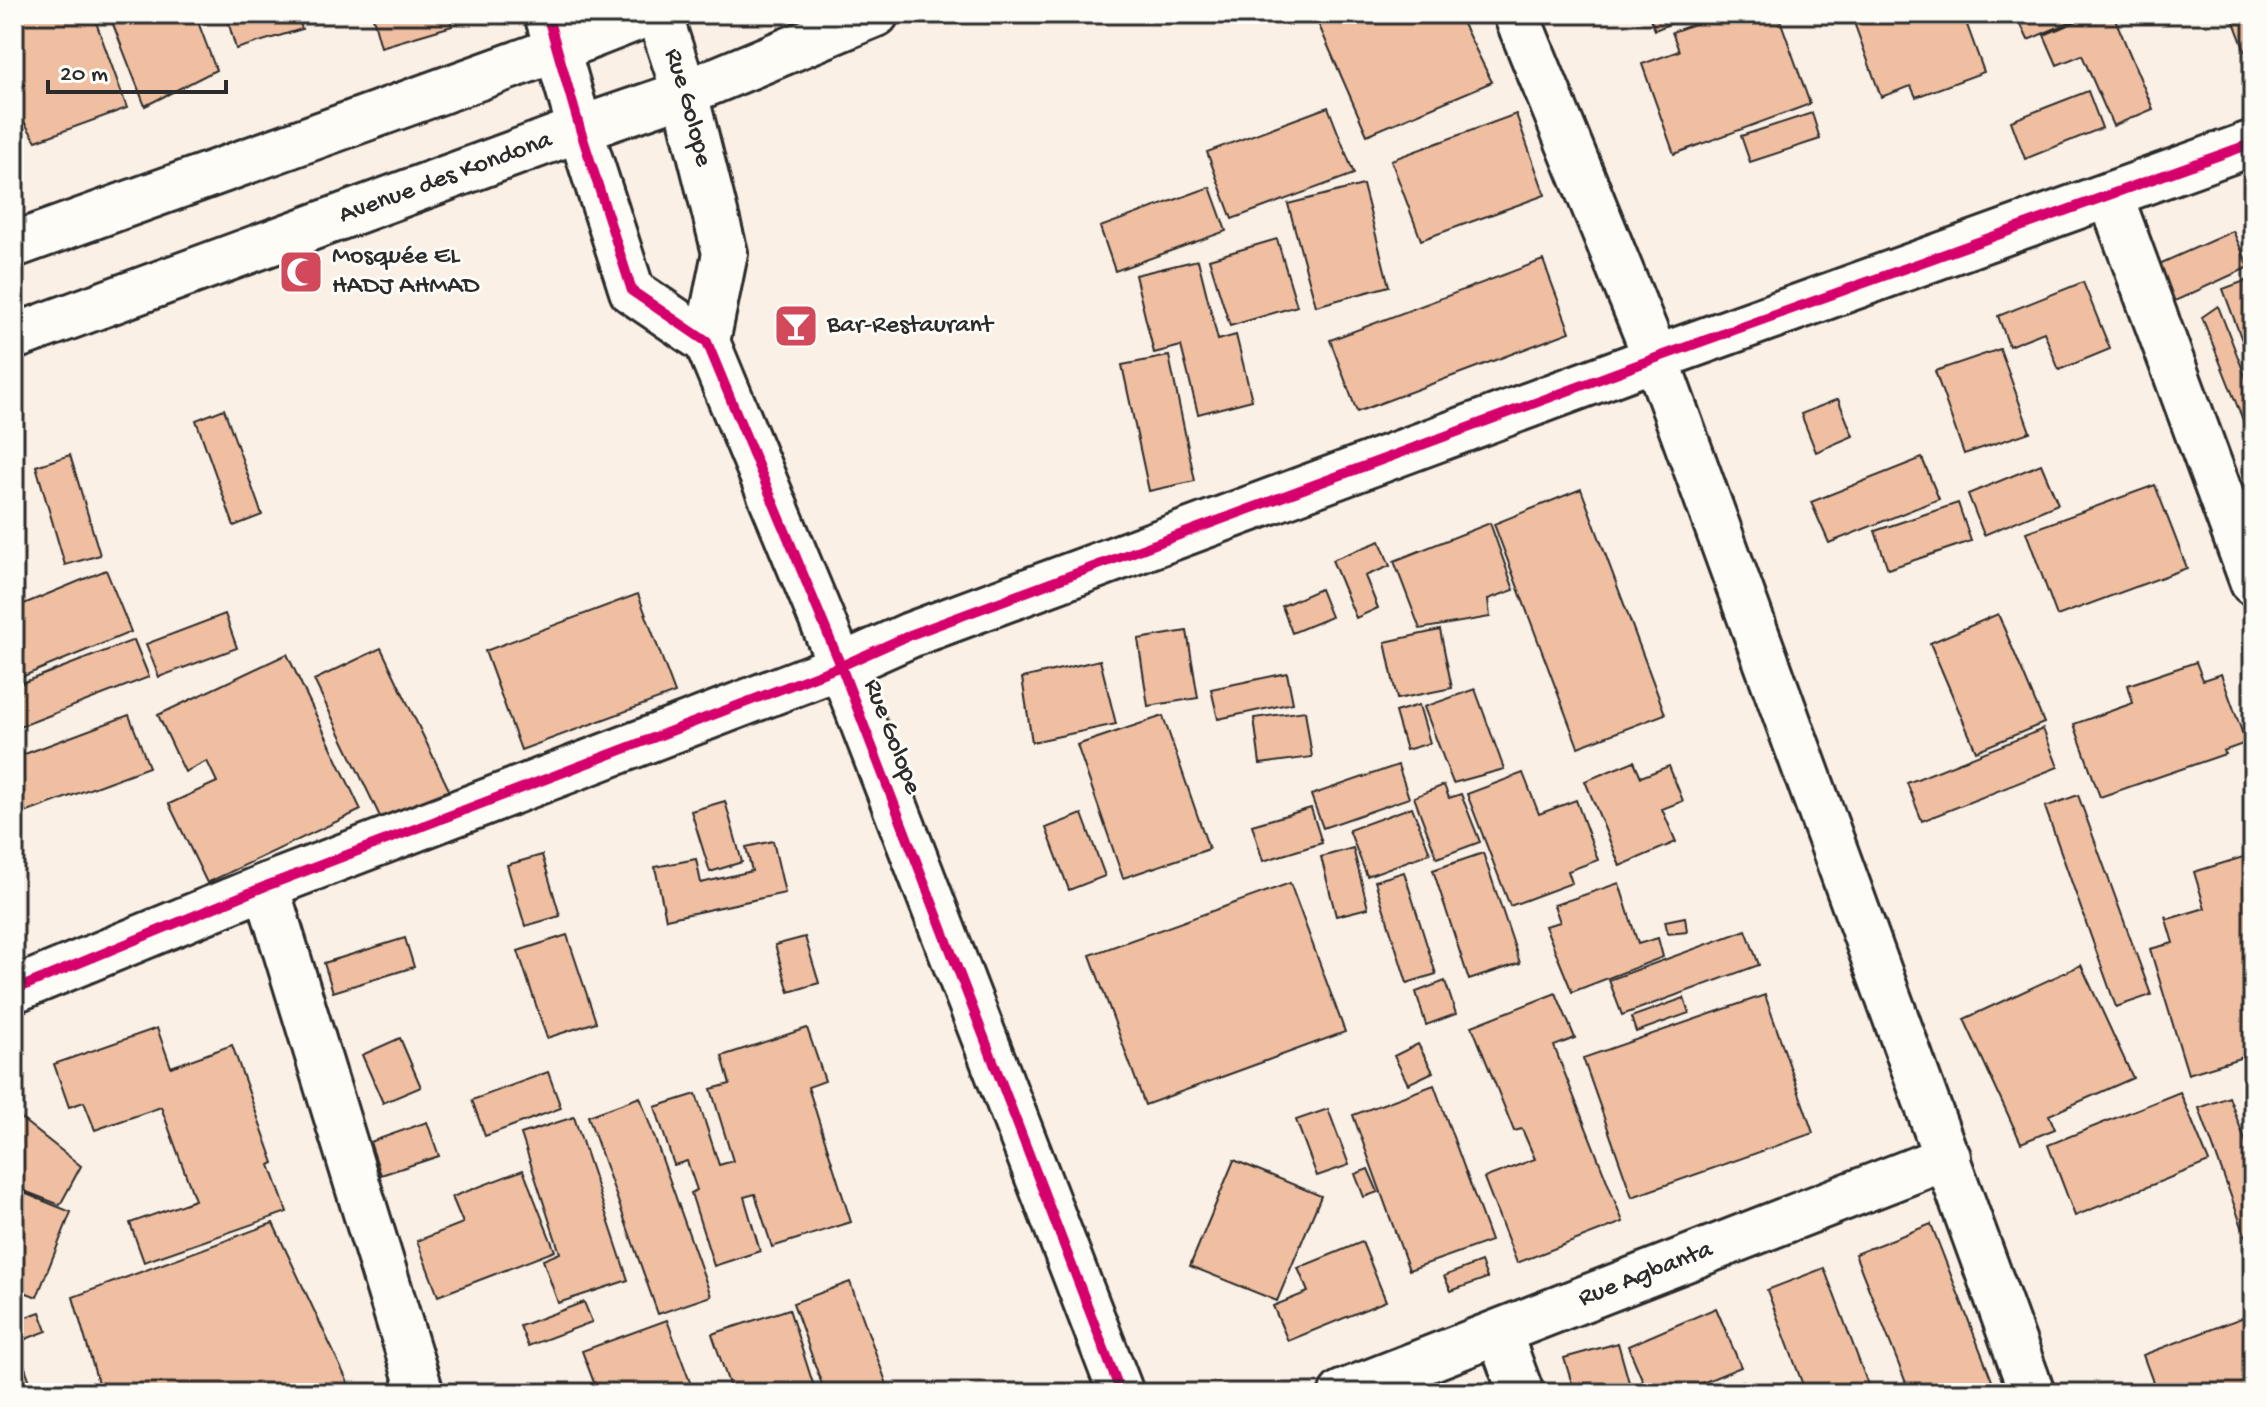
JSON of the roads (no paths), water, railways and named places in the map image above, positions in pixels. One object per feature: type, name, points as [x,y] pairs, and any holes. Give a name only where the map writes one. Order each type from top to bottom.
[{"type":"street","points":[[14,245],[552,32],[647,14]]},
{"type":"street","name":"Rue Golope","points":[[659,14],[685,93],[725,253],[707,342],[841,666],[1121,1393]]},
{"type":"street","name":"Avenue des Kondona","points":[[14,337],[685,93],[876,14]]},
{"type":"street","points":[[1516,14],[1656,358],[2032,1393]]},
{"type":"street","points":[[552,32],[632,291],[707,342]]},
{"type":"street","points":[[14,990],[266,886],[841,666],[925,630],[1656,358],[2253,143]]},
{"type":"street","points":[[2110,195],[2253,583]]},
{"type":"street","points":[[266,886],[421,1393]]},
{"type":"street","name":"Rue Agbanta","points":[[1342,1393],[1948,1157]]},
{"type":"street","points":[[1499,1333],[1521,1393]]},
{"type":"place","name":"Mosquée EL HADJ AHMAD","points":[[301,272]]},
{"type":"place","name":"Bar-Restaurant","points":[[796,326]]}]
